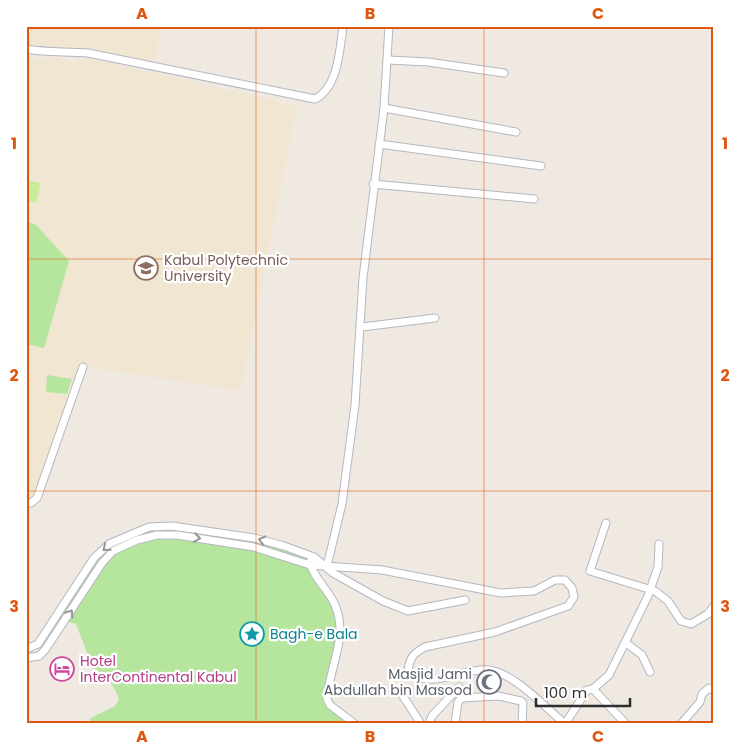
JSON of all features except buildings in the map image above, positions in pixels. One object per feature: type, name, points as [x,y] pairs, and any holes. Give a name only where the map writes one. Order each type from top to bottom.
[{"type":"street","points":[[26,49],[46,53],[64,51],[88,53],[315,98],[323,95],[332,80],[343,26]]},
{"type":"street","points":[[327,566],[342,504],[362,327],[363,278],[373,184],[384,108],[389,26]]},
{"type":"street","points":[[388,60],[428,62],[504,73]]},
{"type":"street","points":[[384,108],[516,132]]},
{"type":"street","points":[[380,144],[541,166]]},
{"type":"street","points":[[373,184],[534,199]]},
{"type":"street","points":[[362,327],[435,318]]},
{"type":"street","points":[[26,503],[31,503],[37,498],[83,367]]},
{"type":"street","points":[[606,523],[590,570],[650,590],[668,601],[681,621],[691,624],[708,614],[713,608]]},
{"type":"street","points":[[26,649],[38,644],[94,558],[109,544],[149,527],[172,526],[254,538],[308,554],[327,566],[332,573],[375,597],[408,611],[465,600]]},
{"type":"street","points":[[26,658],[39,656],[58,631],[102,563],[113,552],[137,540],[157,535],[176,535],[254,547],[310,565],[403,573],[501,593],[534,591],[555,580],[565,580],[572,588],[574,597],[568,606],[495,632],[425,647],[409,659],[408,670],[412,675],[422,680],[483,669],[498,672],[524,688],[565,724],[587,690],[593,689],[609,675],[626,643],[650,590],[658,567],[659,544]]},
{"type":"street","points":[[308,554],[310,565],[335,604],[338,614],[338,654],[327,699],[330,705],[355,724]]},
{"type":"street","points":[[50,626],[58,631]]},
{"type":"street","points":[[626,643],[642,655],[650,672]]},
{"type":"street","points":[[429,724],[432,716],[459,687]]},
{"type":"street","points":[[681,724],[700,702],[702,694],[709,688],[713,690]]},
{"type":"street","points":[[593,689],[626,724]]},
{"type":"street","points":[[401,693],[421,724]]},
{"type":"street","points":[[455,724],[455,711],[458,702],[462,698],[499,696],[523,703],[522,724]]},
{"type":"shaded area","points":[[26,26],[160,26],[156,60],[153,60],[152,65],[88,53],[26,49]]},
{"type":"shaded area","name":"Kabul Polytechnic University","points":[[26,56],[46,61],[47,56],[50,56],[75,62],[76,56],[297,106],[241,391],[81,366],[34,498],[26,501]]},
{"type":"green space","points":[[26,180],[41,183],[36,203],[26,200]]},
{"type":"green space","points":[[26,222],[35,224],[69,261],[44,348],[26,344]]},
{"type":"green space","points":[[47,375],[72,379],[67,394],[46,392]]},
{"type":"green space","points":[[149,527],[254,538],[308,554],[313,568],[332,598],[338,616],[337,652],[327,699],[355,724],[92,724],[89,719],[115,706],[119,699],[109,680],[93,668],[76,624],[55,618],[94,558],[109,544]]},
{"type":"place","name":"Kabul Polytechnic University","points":[[146,268]]},
{"type":"place","name":"Bagh-e Bala","points":[[252,634]]},
{"type":"place","name":"Hotel InterContinental Kabul","points":[[62,669]]},
{"type":"place","name":"Masjid Jami Abdullah bin Masood","points":[[489,682]]}]
